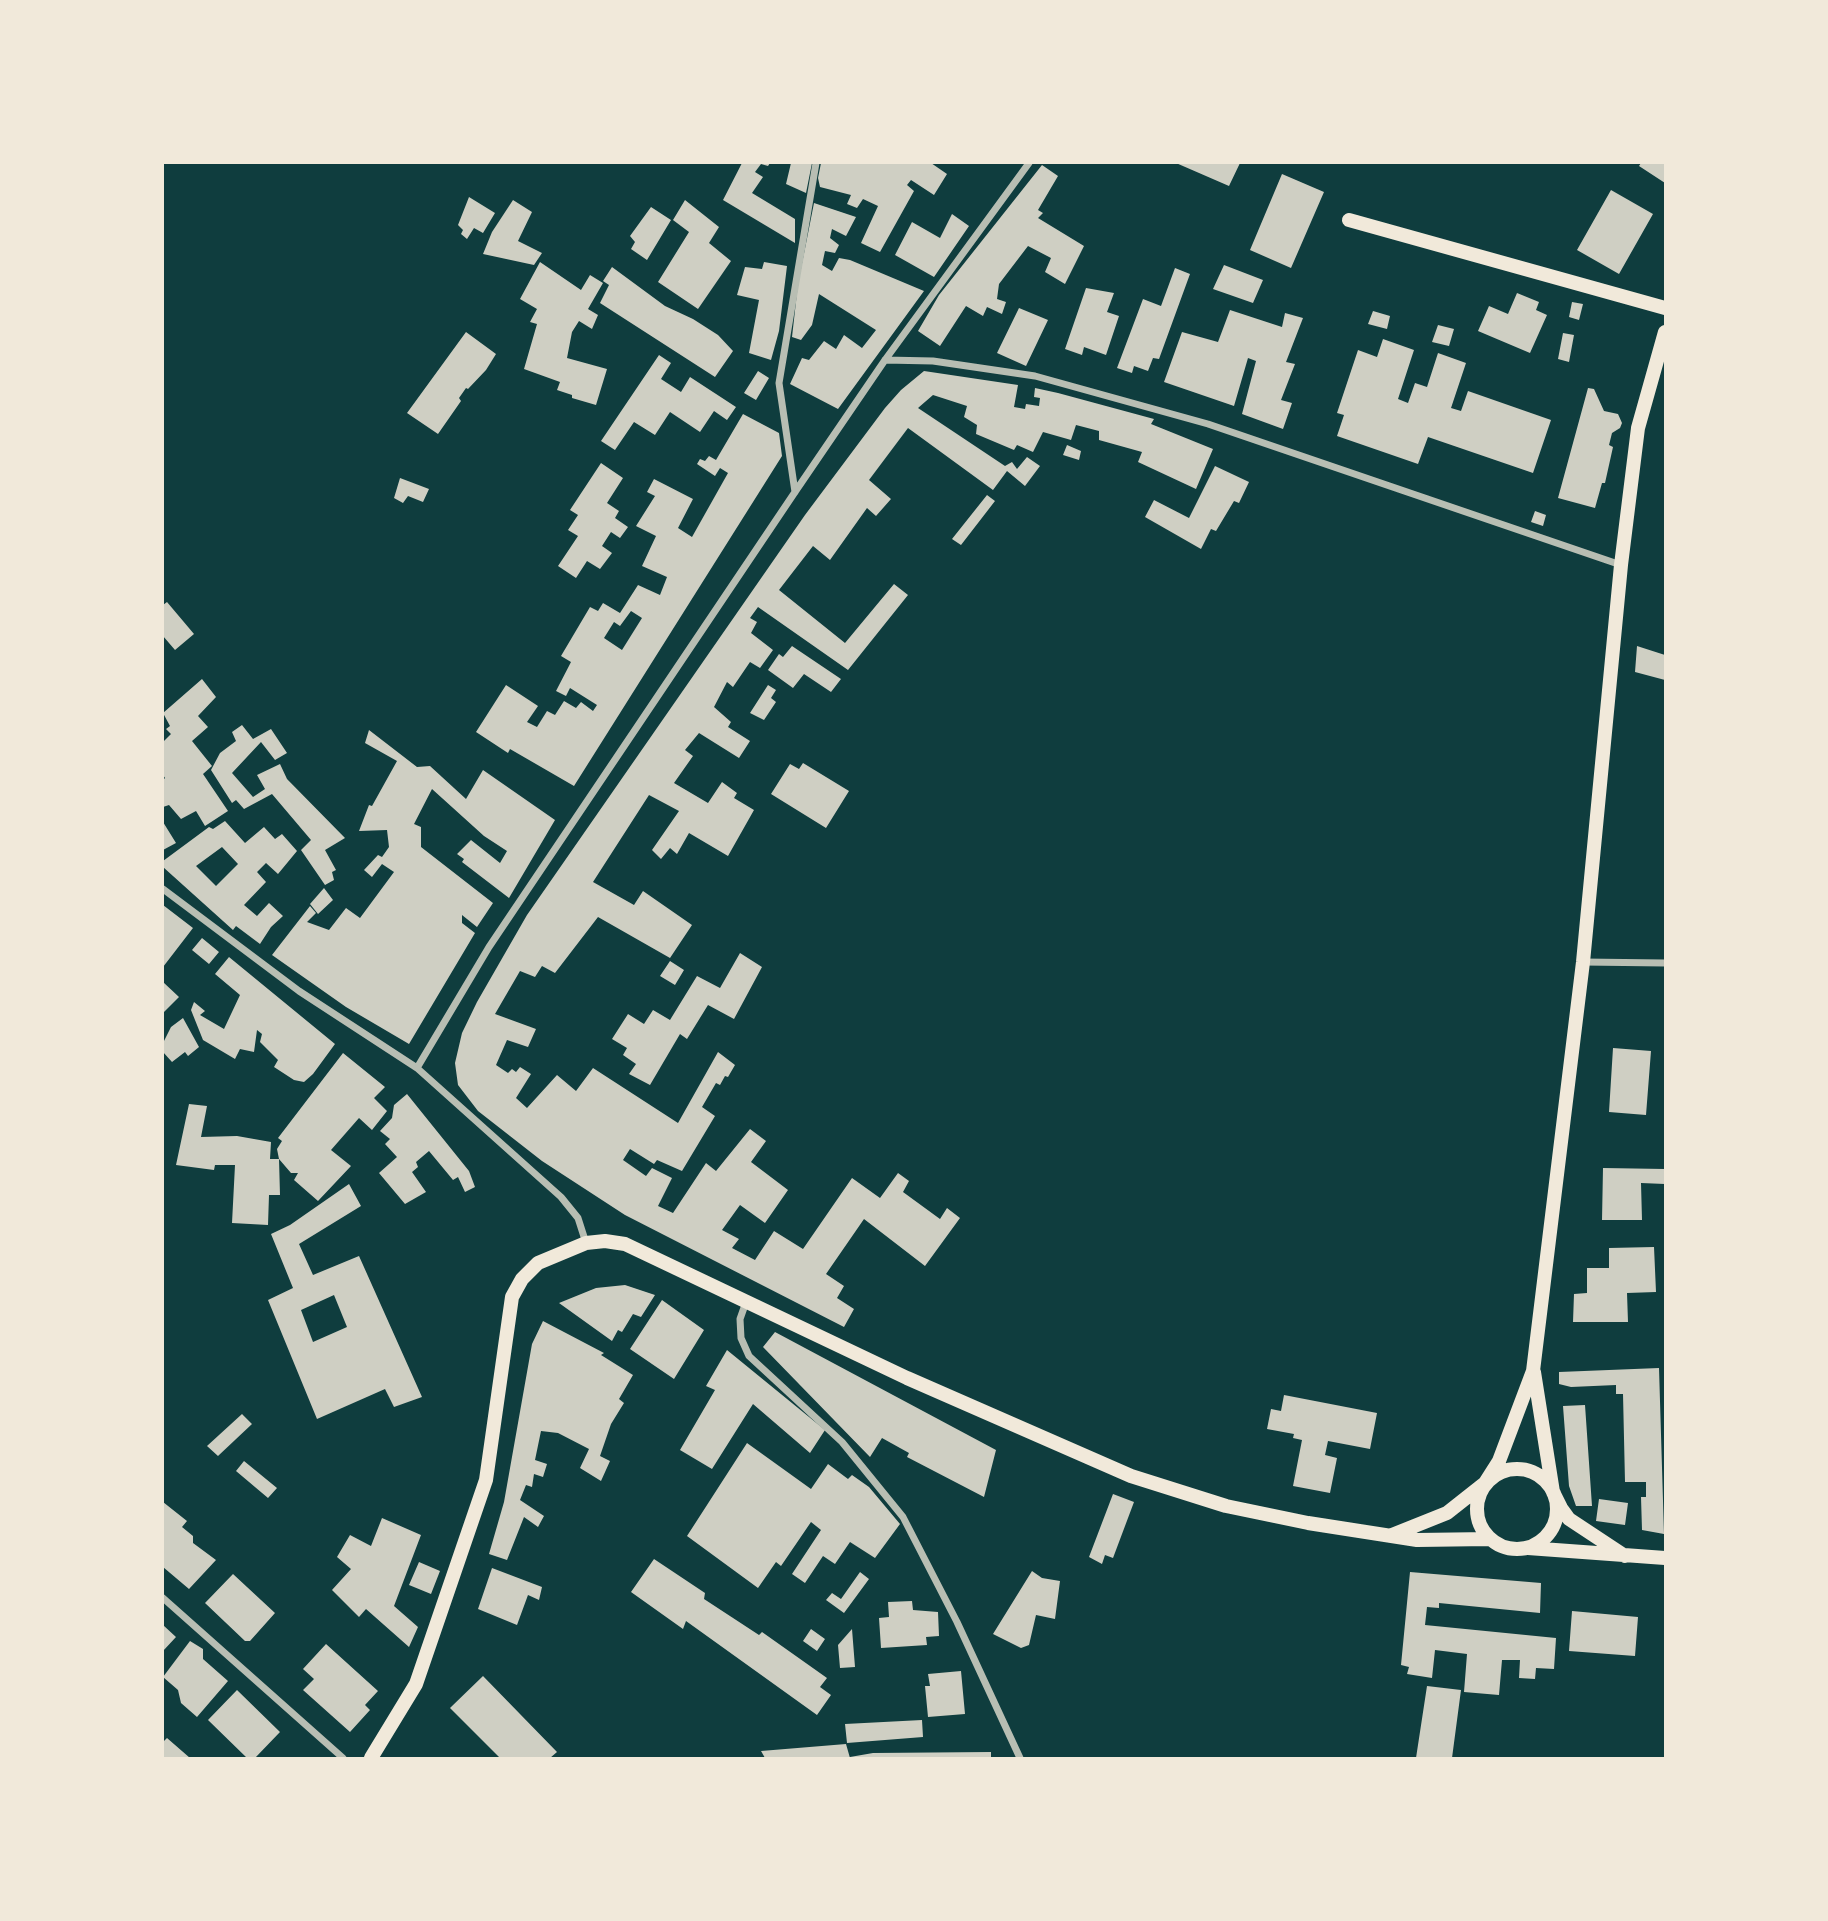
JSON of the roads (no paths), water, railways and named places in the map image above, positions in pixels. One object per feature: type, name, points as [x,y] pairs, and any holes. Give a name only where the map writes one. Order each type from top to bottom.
[{"type":"main road","points":[[1349,220],[1665,308]]},
{"type":"main road","points":[[1489,1539],[1478,1518],[1479,1494],[1499,1461],[1533,1371],[1583,962],[1621,565],[1639,428],[1665,332]]},
{"type":"main road","points":[[371,1758],[416,1684],[486,1480],[512,1297],[522,1279],[538,1263],[586,1243],[605,1241],[625,1244],[907,1378],[1131,1475],[1226,1506],[1417,1540],[1489,1539],[1508,1548],[1665,1558]]},
{"type":"main road","points":[[1528,1548],[1539,1543],[1553,1525],[1557,1514],[1533,1371]]},
{"type":"main road","points":[[1391,1535],[1447,1513],[1504,1470],[1527,1470],[1538,1475],[1553,1492],[1569,1519],[1625,1556]]},
{"type":"street","points":[[795,492],[779,383],[816,163]]},
{"type":"street","points":[[417,1068],[489,947],[795,492],[885,360],[1029,163]]},
{"type":"street","points":[[885,360],[933,361],[1035,376],[1115,398],[1208,424],[1621,565]]},
{"type":"street","points":[[163,889],[299,991],[417,1068],[561,1197],[578,1218],[586,1243]]},
{"type":"street","points":[[1583,962],[1665,963]]},
{"type":"street","points":[[746,1302],[740,1319],[749,1356],[842,1442],[903,1517],[957,1622],[1020,1758]]},
{"type":"street","points":[[163,1598],[343,1758]]}]
